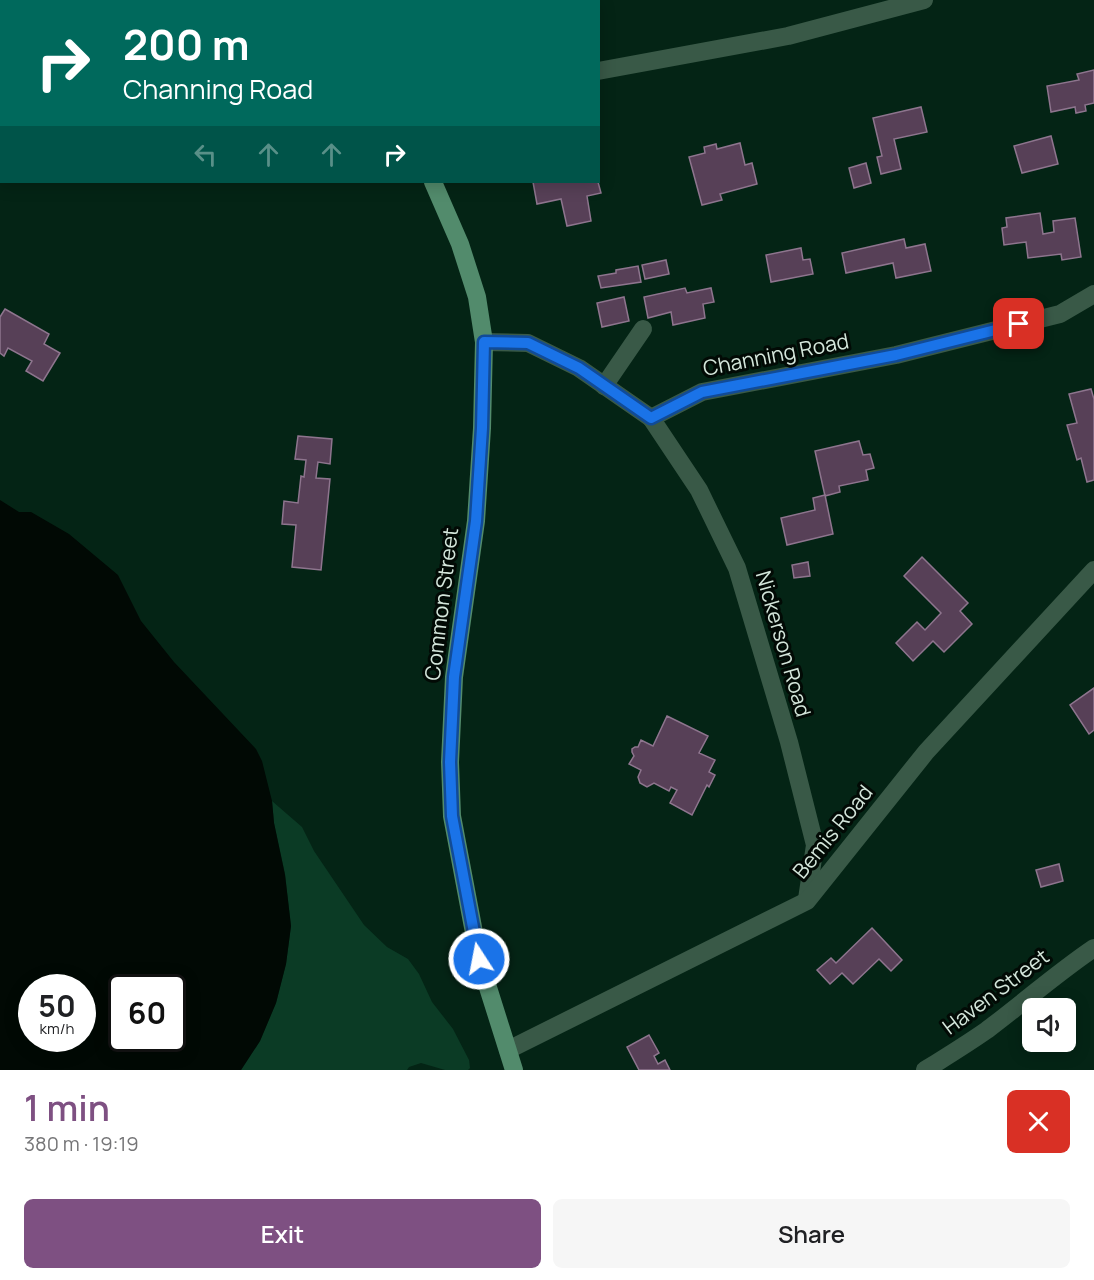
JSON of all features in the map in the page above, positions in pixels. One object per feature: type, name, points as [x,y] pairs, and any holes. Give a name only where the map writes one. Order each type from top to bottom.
[{"type":"main road","name":"Common Street","points":[[433,183],[460,244],[477,297],[484,342],[482,428],[476,521],[454,677],[450,762],[452,816],[479,959],[514,1070]]},
{"type":"street","points":[[600,71],[788,36],[924,0]]},
{"type":"street","name":"Channing Road","points":[[651,418],[702,392],[896,355],[1060,314],[1094,294]]},
{"type":"street","points":[[604,386],[643,329]]},
{"type":"street","points":[[484,342],[528,343],[579,368],[651,418]]},
{"type":"street","name":"Nickerson Road","points":[[651,418],[699,490],[737,568],[789,742],[815,845],[807,901]]},
{"type":"street","name":"Bemis Road","points":[[508,1050],[807,901],[926,752],[1094,570]]},
{"type":"street","name":"Haven Street","points":[[925,1070],[988,1029],[1068,965],[1094,948]]},
{"type":"green space","points":[[272,801],[302,827],[314,851],[364,925],[387,947],[408,959],[419,974],[432,1002],[453,1029],[469,1060],[468,1070],[445,1070],[421,1063],[407,1070],[241,1070],[260,1041],[276,1003],[286,964],[291,926],[285,874],[274,823]]},
{"type":"shaded area","points":[[0,500],[19,512],[31,512],[69,534],[118,575],[141,621],[174,662],[256,749],[262,761],[272,801],[291,926],[286,964],[276,1003],[260,1041],[241,1070],[0,1070]]},
{"type":"building","points":[[1094,70],[1094,103],[1085,105],[1086,111],[1076,113],[1075,107],[1051,112],[1047,86],[1079,80],[1077,74]]},
{"type":"building","points":[[921,107],[927,132],[894,139],[901,169],[881,174],[877,157],[882,156],[873,118]]},
{"type":"building","points":[[1051,136],[1058,164],[1022,173],[1014,146]]},
{"type":"building","points":[[740,143],[745,165],[752,163],[757,184],[720,194],[722,200],[702,205],[689,157],[705,153],[704,147],[716,144],[717,149]]},
{"type":"building","points":[[866,163],[871,183],[854,188],[849,168]]},
{"type":"building","points":[[533,183],[598,183],[601,193],[587,196],[591,221],[567,226],[561,199],[537,204]]},
{"type":"building","points":[[1040,213],[1043,234],[1054,232],[1053,221],[1075,218],[1081,257],[1062,260],[1061,254],[1028,258],[1026,242],[1004,245],[1002,228],[1007,227],[1006,218]]},
{"type":"building","points":[[904,239],[906,248],[925,244],[931,271],[896,278],[893,263],[846,273],[842,253]]},
{"type":"building","points":[[801,248],[803,260],[810,259],[813,274],[771,282],[766,255]]},
{"type":"building","points":[[666,260],[669,274],[645,279],[642,265]]},
{"type":"building","points":[[638,266],[641,282],[601,288],[598,276]]},
{"type":"building","points":[[685,288],[687,293],[711,288],[714,302],[703,304],[705,318],[673,325],[671,312],[648,318],[644,297]]},
{"type":"building","points":[[624,297],[629,321],[602,327],[597,303]]},
{"type":"building","points":[[5,309],[49,334],[44,344],[60,353],[43,381],[26,371],[32,361],[8,348],[4,356],[0,353],[0,317]]},
{"type":"building","points":[[1091,389],[1094,399],[1094,480],[1087,482],[1081,458],[1077,460],[1067,425],[1077,423],[1069,394]]},
{"type":"building","points":[[298,436],[332,439],[330,464],[318,462],[316,478],[330,479],[321,570],[292,567],[296,525],[282,524],[284,501],[298,503],[301,476],[304,477],[306,460],[295,459]]},
{"type":"building","points":[[859,441],[863,455],[870,454],[874,468],[866,470],[868,480],[839,486],[840,492],[825,496],[815,451]]},
{"type":"building","points":[[825,495],[833,534],[787,545],[781,518],[815,510],[813,498]]},
{"type":"building","points":[[922,557],[968,603],[960,611],[972,624],[944,652],[933,641],[913,661],[896,643],[917,622],[925,630],[941,613],[904,576]]},
{"type":"building","points":[[808,562],[810,576],[794,578],[792,565]]},
{"type":"building","points":[[1094,688],[1094,730],[1089,734],[1070,705]]},
{"type":"building","points":[[667,716],[708,736],[699,753],[715,760],[709,772],[715,775],[709,787],[707,785],[692,815],[670,803],[677,790],[671,787],[669,791],[654,783],[647,787],[640,783],[638,777],[641,770],[629,764],[634,756],[632,749],[638,747],[641,740],[653,746]]},
{"type":"building","points":[[1059,864],[1063,881],[1041,887],[1036,870]]},
{"type":"building","points":[[872,928],[902,960],[891,971],[879,959],[853,984],[842,973],[830,984],[817,970],[831,958],[836,963]]},
{"type":"building","points":[[649,1035],[659,1053],[654,1056],[658,1064],[665,1060],[670,1070],[639,1070],[627,1047]]},
{"type":"route","points":[[479,959],[452,816],[450,762],[454,677],[476,521],[482,428],[484,342],[528,343],[579,368],[651,418],[702,392],[896,355],[1019,324]]}]
